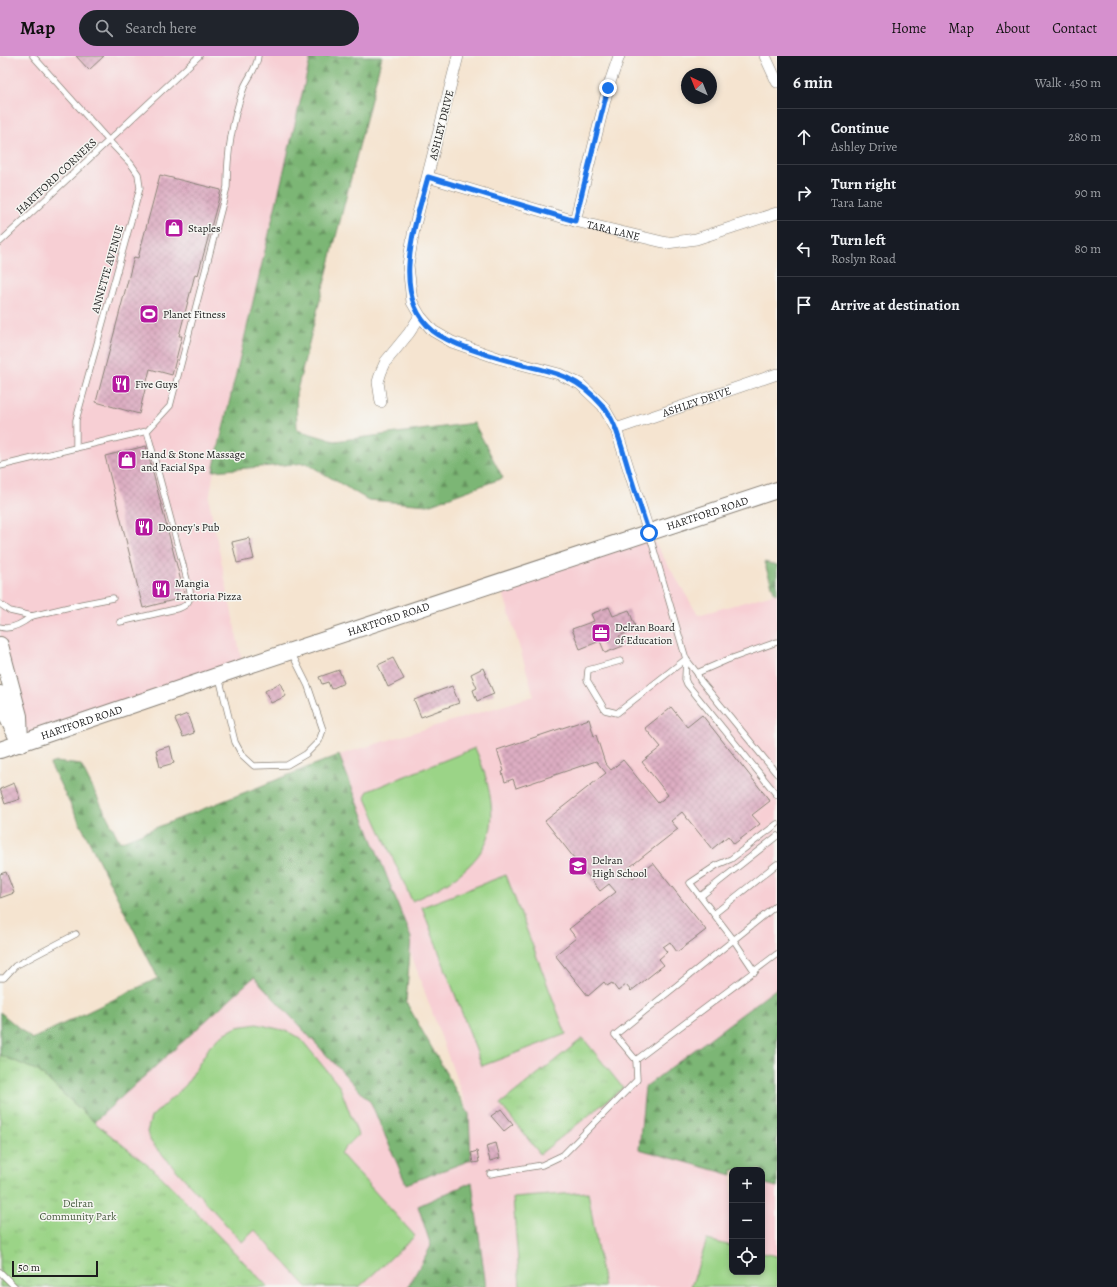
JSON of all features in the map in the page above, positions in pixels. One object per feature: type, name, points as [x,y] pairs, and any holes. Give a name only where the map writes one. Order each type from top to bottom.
[{"type":"main road","name":"HARTFORD ROAD","points":[[0,750],[218,675],[777,490]]},
{"type":"main road","points":[[0,645],[19,716],[20,744]]},
{"type":"main road","points":[[0,694],[4,712],[20,744]]},
{"type":"street","name":"ASHLEY DRIVE","points":[[458,56],[414,229],[408,265],[412,302],[420,316],[433,331],[452,342],[498,358],[560,374],[580,384],[603,406],[616,429],[649,533]]},
{"type":"street","points":[[575,221],[608,88],[619,56]]},
{"type":"street","points":[[765,56],[777,82]]},
{"type":"street","name":"TARA LANE","points":[[428,177],[575,221],[667,243],[696,239],[777,213]]},
{"type":"street","points":[[381,402],[378,382],[386,360],[409,333],[420,316]]},
{"type":"street","name":"ASHLEY DRIVE","points":[[616,429],[777,374]]},
{"type":"lane","name":"ANNETTE AVENUE","points":[[33,56],[131,164],[138,174],[140,188],[76,420],[76,448]]},
{"type":"lane","name":"HARTFORD CORNERS","points":[[0,242],[199,56]]},
{"type":"lane","points":[[0,466],[147,431],[170,406],[227,187],[227,164],[235,113],[245,85],[257,63],[258,56]]},
{"type":"lane","points":[[120,622],[180,608],[186,605],[191,598],[147,431]]},
{"type":"lane","points":[[649,533],[686,659],[685,679],[687,684],[777,795]]},
{"type":"lane","points":[[0,604],[10,611],[32,616],[113,598]]},
{"type":"lane","points":[[0,627],[5,629],[24,623],[32,616]]},
{"type":"lane","points":[[697,673],[727,660],[777,642]]},
{"type":"lane","points":[[218,675],[235,742],[242,755],[254,766],[287,765],[306,754],[319,741],[323,730],[308,686],[290,651]]},
{"type":"lane","points":[[620,661],[588,670],[587,680],[605,710],[617,713],[686,659]]},
{"type":"lane","points":[[686,659],[697,673],[700,680],[777,774]]},
{"type":"lane","points":[[755,972],[733,939],[690,883],[717,865],[731,860],[777,824]]},
{"type":"lane","points":[[701,896],[777,836]]},
{"type":"lane","points":[[714,914],[777,864]]},
{"type":"lane","points":[[490,1174],[542,1165],[563,1155],[637,1080],[636,1060],[615,1035],[777,905]]},
{"type":"lane","points":[[0,978],[4,978],[15,966],[76,934]]},
{"type":"lane","points":[[636,1060],[777,954]]},
{"type":"lane","points":[[0,1272],[15,1287]]},
{"type":"shaded area","points":[[0,56],[311,56],[218,445],[209,501],[243,667],[20,744],[0,645]]},
{"type":"shaded area","name":"Delran High School","points":[[649,533],[698,615],[777,593],[777,988],[645,1087],[639,1149],[729,1174],[729,1275],[765,1275],[765,1184],[777,1187],[777,1287],[486,1287],[472,1182],[419,1206],[431,1246],[408,1287],[263,1287],[94,1122],[254,977],[371,1103],[406,1184],[471,1160],[469,1114],[339,755],[534,696],[500,582]]},
{"type":"green space","points":[[311,56],[382,56],[296,394],[297,430],[335,441],[474,423],[503,478],[428,505],[368,500],[306,463],[213,471]]},
{"type":"green space","points":[[764,562],[777,565],[777,593],[775,594]]},
{"type":"green space","points":[[475,748],[487,780],[491,805],[491,828],[488,838],[475,860],[466,869],[445,884],[412,901],[365,796],[368,791]]},
{"type":"green space","points":[[339,755],[411,938],[406,1002],[469,1114],[471,1160],[406,1184],[371,1103],[254,977],[94,1122],[38,1071],[0,1055],[0,1012],[32,1039],[158,978],[50,764],[56,762],[81,765],[120,842]]},
{"type":"green space","points":[[506,875],[566,1034],[482,1066],[422,907]]},
{"type":"green space","points":[[777,988],[777,1187],[765,1184],[765,1167],[729,1167],[729,1174],[639,1149],[645,1087]]},
{"type":"green space","points":[[257,1024],[287,1031],[301,1039],[340,1087],[358,1135],[340,1153],[415,1236],[359,1287],[307,1287],[255,1230],[242,1242],[151,1142],[147,1132],[151,1117],[186,1085],[210,1046],[222,1035],[237,1027]]},
{"type":"green space","points":[[583,1038],[623,1088],[540,1154],[500,1104]]},
{"type":"green space","name":"Delran Community Park","points":[[0,1055],[38,1071],[94,1122],[160,1175],[268,1287],[0,1287]]},
{"type":"green space","points":[[472,1182],[486,1287],[408,1287],[431,1246],[418,1206]]},
{"type":"green space","points":[[588,1192],[604,1287],[520,1287],[513,1198]]},
{"type":"green space","points":[[707,1240],[729,1245],[729,1275],[765,1275],[765,1254],[777,1256],[777,1287],[691,1287]]},
{"type":"building","points":[[76,56],[104,56],[89,70]]},
{"type":"building","points":[[160,175],[221,190],[198,275],[195,274],[179,336],[182,336],[172,375],[150,369],[139,414],[96,402],[134,257],[138,258]]},
{"type":"building","points":[[146,446],[185,597],[143,608],[105,456]]},
{"type":"building","points":[[249,538],[254,559],[237,563],[232,542]]},
{"type":"building","name":"Delran Board of Education","points":[[609,607],[613,616],[629,610],[636,629],[619,636],[623,646],[605,653],[600,641],[580,649],[572,629],[594,621],[591,614]]},
{"type":"building","points":[[393,658],[404,679],[388,687],[378,665]]},
{"type":"building","points":[[483,668],[494,694],[477,701],[473,690],[477,688],[471,674]]},
{"type":"building","points":[[339,670],[344,683],[331,689],[328,682],[322,684],[319,677]]},
{"type":"building","points":[[280,683],[286,696],[271,703],[265,691]]},
{"type":"building","points":[[452,686],[459,703],[421,717],[414,700]]},
{"type":"building","points":[[671,707],[687,727],[702,715],[770,801],[752,815],[760,824],[734,844],[728,836],[712,849],[682,812],[671,821],[678,829],[626,870],[633,879],[653,863],[706,930],[677,952],[670,942],[663,947],[667,952],[659,959],[664,965],[631,991],[626,985],[618,991],[612,983],[607,986],[604,982],[588,996],[555,955],[576,938],[569,929],[616,892],[609,884],[600,891],[545,821],[606,773],[596,761],[516,788],[513,779],[505,782],[502,772],[504,771],[497,750],[589,719],[605,763],[611,770],[623,760],[658,803],[668,795],[642,762],[661,747],[645,728]]},
{"type":"building","points":[[187,714],[194,733],[183,737],[175,719]]},
{"type":"building","points":[[170,746],[174,763],[160,767],[156,750]]},
{"type":"building","points":[[14,783],[20,799],[5,804],[0,789]]},
{"type":"building","points":[[6,872],[14,893],[0,898],[0,874]]},
{"type":"building","points":[[501,1109],[513,1124],[504,1131],[491,1116]]},
{"type":"building","points":[[496,1143],[500,1158],[490,1161],[486,1146]]},
{"type":"building","points":[[477,1151],[479,1162],[473,1163],[471,1153]]},
{"type":"place","name":"Staples","points":[[174,228]]},
{"type":"place","name":"Planet Fitness","points":[[149,314]]},
{"type":"place","name":"Five Guys","points":[[121,384]]},
{"type":"place","name":"Hand & Stone Massage and Facial Spa","points":[[127,460]]},
{"type":"place","name":"Dooney's Pub","points":[[144,527]]},
{"type":"place","name":"Mangia Trattoria Pizza","points":[[161,589]]},
{"type":"place","name":"Delran Board of Education","points":[[601,633]]},
{"type":"place","name":"Delran High School","points":[[578,866]]},
{"type":"route","points":[[608,88],[575,221],[428,177],[414,229],[408,265],[412,302],[420,316],[433,331],[452,342],[498,358],[560,374],[580,384],[603,406],[616,429],[649,533]]}]
